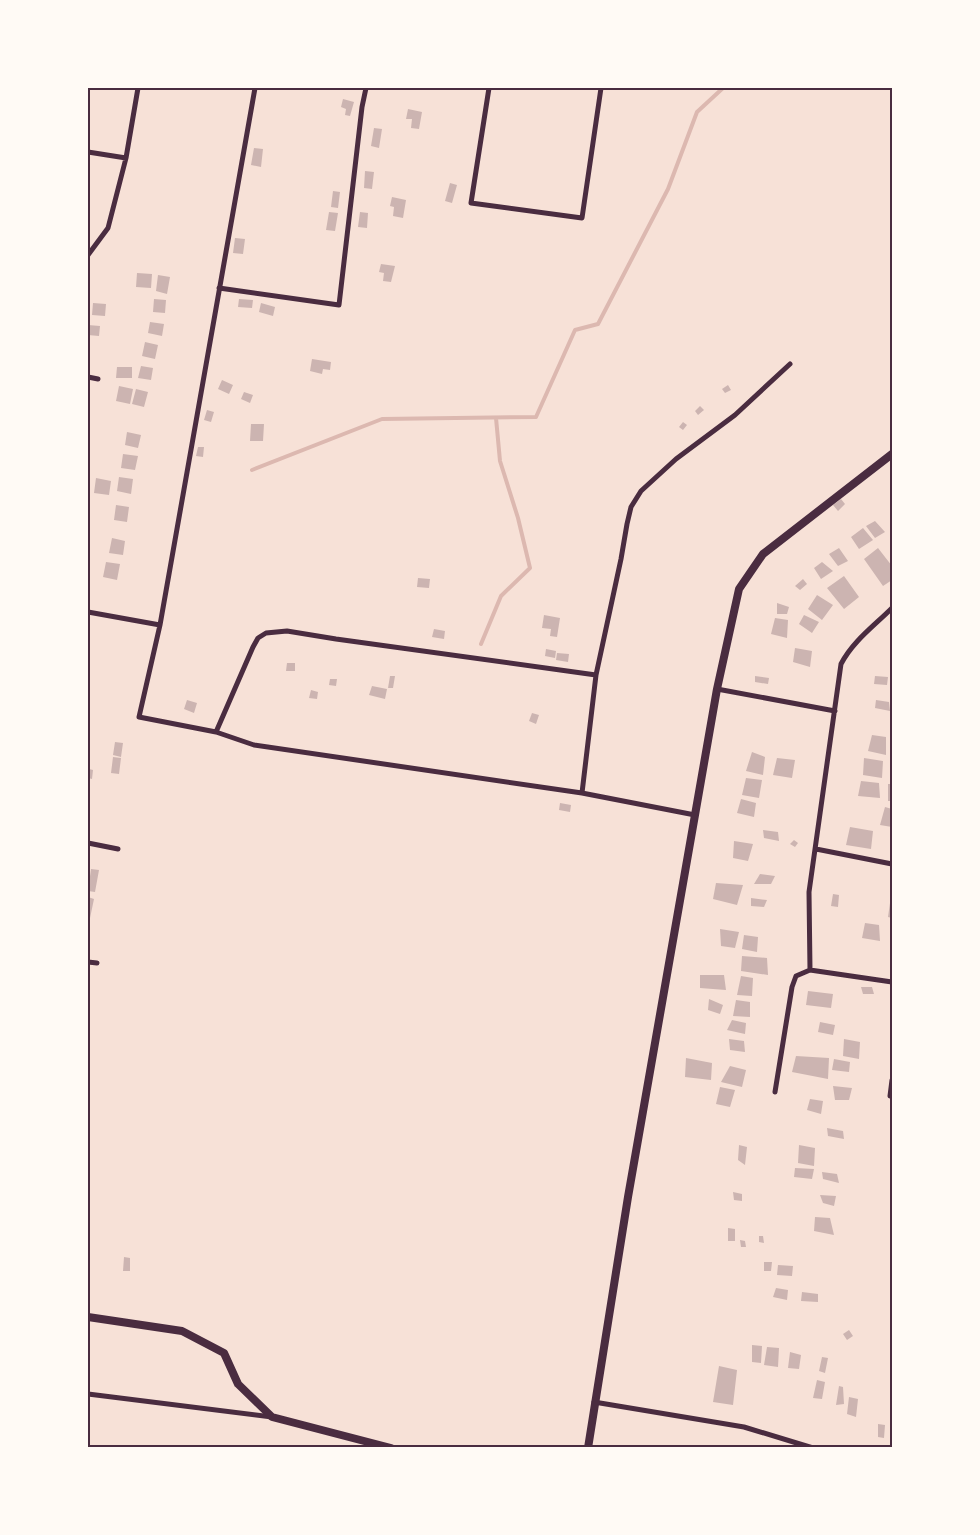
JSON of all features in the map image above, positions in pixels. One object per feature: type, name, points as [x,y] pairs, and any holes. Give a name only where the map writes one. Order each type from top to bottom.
[{"type":"street","points":[[88,255],[108,228],[126,158],[138,88]]},
{"type":"street","points":[[255,88],[160,625],[139,718],[216,732],[254,745],[582,793],[695,815]]},
{"type":"street","points":[[219,288],[339,305],[362,107],[366,88]]},
{"type":"street","points":[[489,88],[471,203],[582,218],[601,88]]},
{"type":"street","points":[[88,152],[126,158]]},
{"type":"street","points":[[582,793],[596,675],[622,559],[631,508],[641,491],[676,459],[735,415],[790,364]]},
{"type":"street","points":[[88,377],[98,379]]},
{"type":"street","points":[[588,1448],[629,1187],[717,690],[739,589],[763,554],[892,454]]},
{"type":"street","points":[[810,970],[809,892],[841,664],[848,651],[892,608]]},
{"type":"street","points":[[88,612],[160,625]]},
{"type":"street","points":[[216,732],[252,647],[258,638],[266,633],[287,631],[336,640],[596,675]]},
{"type":"street","points":[[717,690],[835,711]]},
{"type":"street","points":[[88,843],[118,849]]},
{"type":"street","points":[[816,850],[892,864]]},
{"type":"street","points":[[88,962],[97,963]]},
{"type":"street","points":[[775,1092],[792,987],[796,976],[810,970],[892,982]]},
{"type":"street","points":[[892,1080],[890,1096],[892,1096]]},
{"type":"street","points":[[88,1317],[182,1331],[224,1353],[238,1384],[272,1417]]},
{"type":"street","points":[[88,1394],[272,1417],[391,1448]]},
{"type":"street","points":[[594,1402],[744,1427],[813,1448]]},
{"type":"building","points":[[343,99],[354,102],[350,116],[345,115],[346,109],[341,107]]},
{"type":"building","points":[[408,109],[422,112],[419,129],[411,128],[412,119],[406,119]]},
{"type":"building","points":[[374,128],[382,129],[379,148],[371,146]]},
{"type":"building","points":[[254,148],[263,149],[261,167],[251,165]]},
{"type":"building","points":[[365,171],[374,172],[372,189],[364,188]]},
{"type":"building","points":[[450,183],[457,185],[452,203],[445,201]]},
{"type":"building","points":[[333,191],[340,192],[338,208],[331,207]]},
{"type":"building","points":[[392,197],[406,200],[403,218],[393,216],[394,207],[390,206]]},
{"type":"building","points":[[329,212],[338,213],[335,231],[326,230]]},
{"type":"building","points":[[360,212],[368,213],[367,228],[358,227]]},
{"type":"building","points":[[235,238],[245,239],[243,254],[233,253]]},
{"type":"building","points":[[381,264],[395,266],[391,282],[383,281],[384,273],[379,272]]},
{"type":"building","points":[[137,273],[152,274],[151,288],[136,287]]},
{"type":"building","points":[[158,275],[170,277],[167,294],[156,291]]},
{"type":"building","points":[[154,299],[166,300],[165,313],[153,312]]},
{"type":"building","points":[[239,299],[253,300],[252,308],[238,307]]},
{"type":"building","points":[[93,303],[106,304],[105,316],[92,315]]},
{"type":"building","points":[[261,303],[275,307],[273,316],[259,312]]},
{"type":"building","points":[[150,322],[164,324],[162,336],[148,333]]},
{"type":"building","points":[[88,325],[100,326],[99,336],[88,335]]},
{"type":"building","points":[[145,342],[158,345],[155,359],[142,356]]},
{"type":"building","points":[[312,359],[331,362],[330,370],[323,369],[322,374],[310,371]]},
{"type":"building","points":[[141,366],[153,368],[151,380],[138,378]]},
{"type":"building","points":[[117,367],[132,367],[132,378],[116,378]]},
{"type":"building","points":[[222,380],[233,385],[229,394],[218,389]]},
{"type":"building","points":[[728,385],[731,390],[725,393],[722,389]]},
{"type":"building","points":[[119,386],[133,389],[130,404],[116,401]]},
{"type":"building","points":[[136,389],[148,392],[144,407],[132,404]]},
{"type":"building","points":[[244,392],[253,395],[250,403],[241,399]]},
{"type":"building","points":[[700,406],[704,410],[698,415],[695,411]]},
{"type":"building","points":[[207,410],[214,412],[211,422],[204,420]]},
{"type":"building","points":[[683,422],[687,425],[683,430],[679,427]]},
{"type":"building","points":[[251,424],[264,424],[263,441],[250,441]]},
{"type":"building","points":[[127,432],[141,435],[138,448],[125,445]]},
{"type":"building","points":[[198,447],[204,447],[203,457],[196,456]]},
{"type":"building","points":[[123,454],[138,456],[135,470],[121,468]]},
{"type":"building","points":[[119,477],[133,479],[131,494],[117,491]]},
{"type":"building","points":[[96,478],[111,481],[109,495],[94,493]]},
{"type":"building","points":[[841,499],[845,504],[838,511],[833,505]]},
{"type":"building","points":[[116,505],[129,507],[127,522],[114,520]]},
{"type":"building","points":[[875,521],[885,532],[875,538],[866,526]]},
{"type":"building","points":[[863,528],[873,540],[859,549],[851,537]]},
{"type":"building","points":[[112,538],[125,541],[123,555],[109,553]]},
{"type":"building","points":[[839,548],[848,561],[838,566],[829,554]]},
{"type":"building","points":[[878,548],[892,566],[892,580],[883,586],[864,559]]},
{"type":"building","points":[[106,562],[120,564],[117,580],[103,577]]},
{"type":"building","points":[[822,562],[833,571],[821,579],[814,568]]},
{"type":"building","points":[[844,576],[859,597],[844,609],[827,588]]},
{"type":"building","points":[[418,578],[430,579],[429,588],[417,587]]},
{"type":"building","points":[[803,579],[807,584],[800,590],[795,586]]},
{"type":"building","points":[[817,595],[833,605],[822,620],[808,609]]},
{"type":"building","points":[[777,603],[789,607],[787,614],[777,614]]},
{"type":"building","points":[[544,615],[560,618],[557,637],[550,636],[551,629],[542,628]]},
{"type":"building","points":[[804,615],[819,622],[812,633],[799,624]]},
{"type":"building","points":[[775,618],[788,620],[787,638],[771,634]]},
{"type":"building","points":[[434,629],[445,631],[444,639],[432,637]]},
{"type":"building","points":[[795,648],[812,651],[810,667],[793,662]]},
{"type":"building","points":[[546,649],[556,651],[555,658],[545,656]]},
{"type":"building","points":[[557,653],[569,654],[568,662],[556,660]]},
{"type":"building","points":[[287,663],[295,663],[295,671],[286,671]]},
{"type":"building","points":[[390,676],[395,676],[393,688],[388,688]]},
{"type":"building","points":[[755,676],[769,678],[768,684],[755,682]]},
{"type":"building","points":[[875,676],[888,677],[887,685],[874,684]]},
{"type":"building","points":[[330,679],[337,679],[336,686],[329,685]]},
{"type":"building","points":[[372,686],[387,689],[385,699],[369,695]]},
{"type":"building","points":[[311,690],[318,692],[317,699],[309,698]]},
{"type":"building","points":[[187,700],[197,703],[194,713],[184,709]]},
{"type":"building","points":[[876,700],[889,702],[890,711],[875,708]]},
{"type":"building","points":[[532,713],[539,715],[536,724],[529,721]]},
{"type":"building","points":[[872,735],[886,737],[886,755],[868,751]]},
{"type":"building","points":[[115,742],[123,743],[121,757],[113,755]]},
{"type":"building","points":[[752,752],[765,757],[763,775],[746,771]]},
{"type":"building","points":[[113,757],[121,758],[119,774],[111,773]]},
{"type":"building","points":[[777,758],[795,760],[792,778],[773,775]]},
{"type":"building","points":[[864,758],[883,761],[882,778],[863,775]]},
{"type":"building","points":[[89,769],[93,770],[92,779],[88,778]]},
{"type":"building","points":[[746,778],[762,780],[759,798],[742,795]]},
{"type":"building","points":[[861,781],[879,783],[880,798],[858,796]]},
{"type":"building","points":[[888,784],[892,784],[892,801],[888,801]]},
{"type":"building","points":[[741,799],[756,803],[754,817],[737,813]]},
{"type":"building","points":[[560,803],[571,805],[570,812],[559,810]]},
{"type":"building","points":[[885,807],[892,809],[892,827],[880,825]]},
{"type":"building","points":[[850,827],[873,831],[871,849],[846,845]]},
{"type":"building","points":[[763,830],[778,832],[779,841],[764,838]]},
{"type":"building","points":[[794,840],[798,843],[795,847],[790,844]]},
{"type":"building","points":[[734,841],[753,844],[748,861],[733,858]]},
{"type":"building","points":[[91,869],[99,870],[95,892],[88,891]]},
{"type":"building","points":[[760,874],[775,876],[771,884],[754,884]]},
{"type":"building","points":[[716,883],[743,885],[737,905],[713,899]]},
{"type":"building","points":[[833,894],[839,895],[838,907],[831,906]]},
{"type":"building","points":[[88,897],[94,899],[90,918],[88,918]]},
{"type":"building","points":[[751,898],[767,900],[764,907],[751,906]]},
{"type":"building","points":[[890,903],[892,903],[892,918],[888,917]]},
{"type":"building","points":[[865,923],[879,925],[880,941],[862,938]]},
{"type":"building","points":[[720,929],[739,932],[735,948],[721,946]]},
{"type":"building","points":[[744,935],[758,937],[757,952],[742,949]]},
{"type":"building","points":[[742,956],[767,958],[768,975],[741,971]]},
{"type":"building","points":[[700,975],[724,975],[726,990],[700,988]]},
{"type":"building","points":[[741,976],[753,978],[752,996],[737,995]]},
{"type":"building","points":[[861,987],[872,987],[874,994],[863,994]]},
{"type":"building","points":[[808,991],[833,994],[831,1008],[806,1005]]},
{"type":"building","points":[[709,999],[723,1005],[720,1014],[708,1010]]},
{"type":"building","points":[[736,1000],[750,1002],[750,1017],[733,1016]]},
{"type":"building","points":[[732,1020],[746,1023],[745,1034],[727,1030]]},
{"type":"building","points":[[820,1022],[835,1025],[833,1035],[818,1032]]},
{"type":"building","points":[[729,1039],[744,1041],[745,1052],[730,1050]]},
{"type":"building","points":[[844,1039],[860,1042],[859,1059],[843,1056]]},
{"type":"building","points":[[796,1056],[829,1058],[828,1079],[792,1072]]},
{"type":"building","points":[[686,1058],[712,1063],[711,1080],[685,1077]]},
{"type":"building","points":[[834,1059],[850,1062],[849,1072],[832,1070]]},
{"type":"building","points":[[730,1066],[746,1070],[742,1087],[721,1082]]},
{"type":"building","points":[[833,1086],[852,1088],[849,1100],[835,1100]]},
{"type":"building","points":[[720,1087],[735,1090],[730,1107],[716,1104]]},
{"type":"building","points":[[810,1099],[823,1101],[821,1114],[807,1110]]},
{"type":"building","points":[[827,1128],[843,1131],[844,1139],[828,1136]]},
{"type":"building","points":[[739,1145],[747,1147],[745,1165],[738,1160]]},
{"type":"building","points":[[799,1145],[815,1148],[814,1166],[798,1163]]},
{"type":"building","points":[[795,1168],[814,1169],[812,1179],[794,1177]]},
{"type":"building","points":[[822,1172],[837,1174],[839,1183],[823,1179]]},
{"type":"building","points":[[733,1192],[742,1194],[742,1201],[734,1200]]},
{"type":"building","points":[[820,1195],[836,1196],[834,1206],[823,1203]]},
{"type":"building","points":[[815,1217],[830,1218],[834,1235],[814,1231]]},
{"type":"building","points":[[728,1228],[735,1229],[735,1241],[728,1241]]},
{"type":"building","points":[[759,1236],[763,1236],[764,1243],[759,1242]]},
{"type":"building","points":[[740,1240],[745,1241],[746,1247],[741,1247]]},
{"type":"building","points":[[124,1257],[130,1258],[130,1271],[123,1271]]},
{"type":"building","points":[[764,1262],[772,1262],[771,1271],[764,1271]]},
{"type":"building","points":[[778,1265],[793,1266],[792,1276],[777,1275]]},
{"type":"building","points":[[776,1288],[788,1290],[787,1300],[773,1297]]},
{"type":"building","points":[[802,1292],[818,1294],[818,1302],[801,1301]]},
{"type":"building","points":[[849,1330],[853,1336],[847,1340],[843,1334]]},
{"type":"building","points":[[752,1345],[762,1346],[761,1363],[752,1362]]},
{"type":"building","points":[[767,1347],[779,1348],[778,1367],[764,1365]]},
{"type":"building","points":[[790,1352],[801,1355],[799,1369],[788,1368]]},
{"type":"building","points":[[822,1357],[828,1358],[825,1373],[819,1371]]},
{"type":"building","points":[[719,1366],[737,1370],[733,1405],[713,1402]]},
{"type":"building","points":[[817,1380],[825,1382],[822,1399],[813,1398]]},
{"type":"building","points":[[839,1386],[843,1387],[844,1404],[836,1405]]},
{"type":"building","points":[[849,1397],[858,1399],[856,1417],[847,1414]]},
{"type":"building","points":[[878,1424],[885,1425],[884,1438],[878,1437]]},
{"type":"waterway","points":[[252,470],[382,419],[536,417],[575,330],[598,324],[668,189],[697,112],[723,88]]},
{"type":"waterway","points":[[481,644],[501,596],[530,568],[518,518],[500,461],[496,418]]}]
